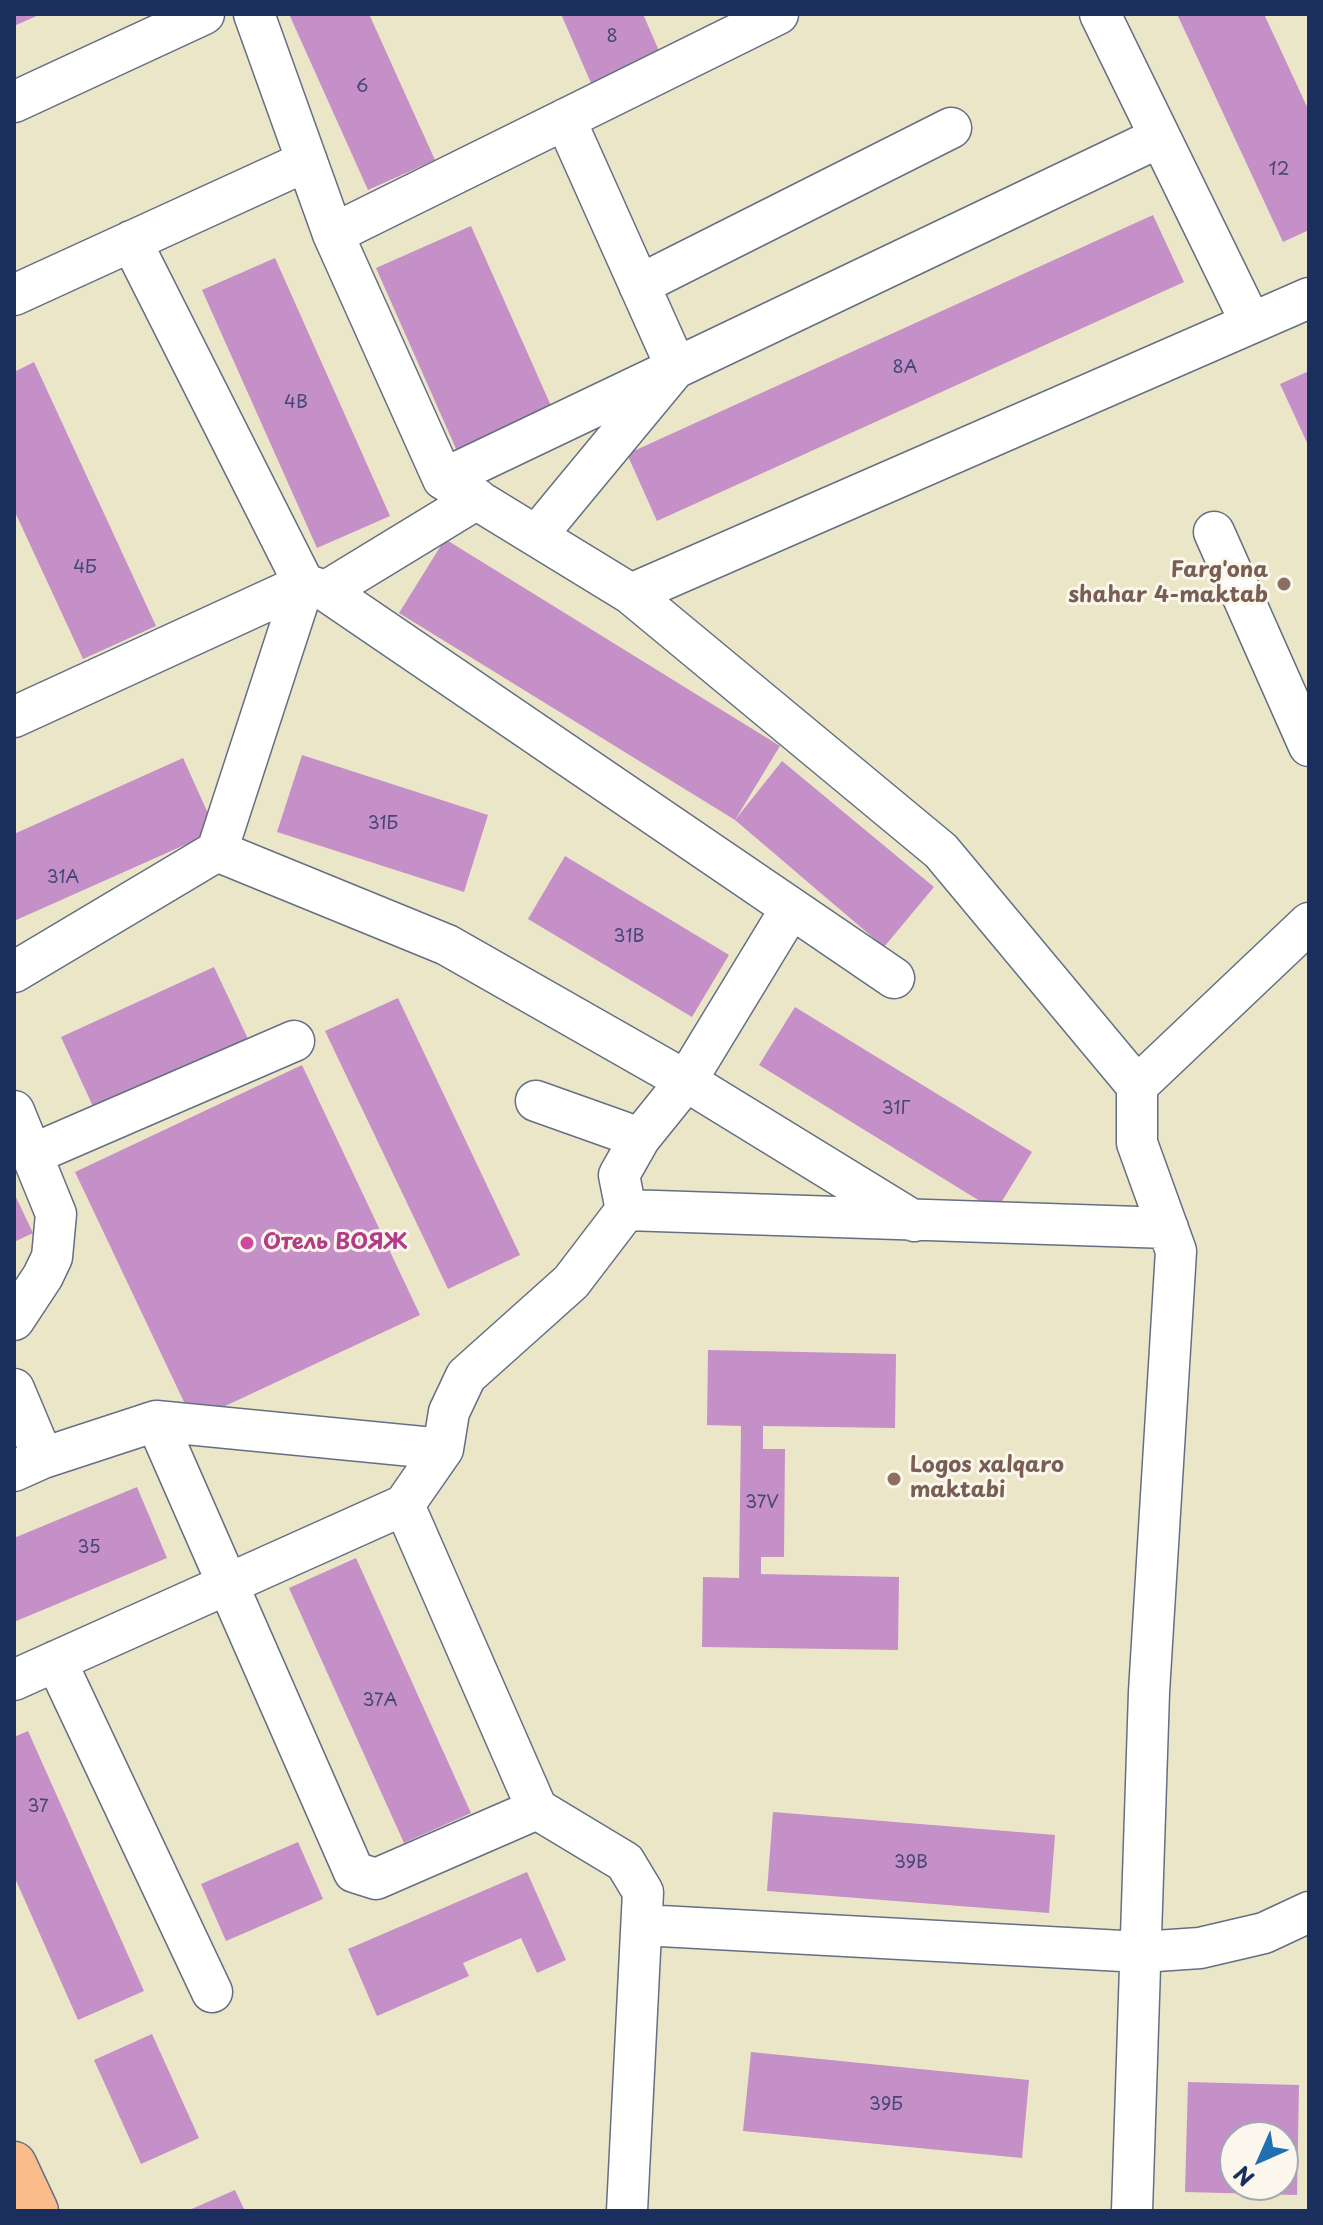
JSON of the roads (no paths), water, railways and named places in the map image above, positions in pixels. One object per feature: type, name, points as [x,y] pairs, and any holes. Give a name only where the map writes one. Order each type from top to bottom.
[{"type":"main road","points":[[14,2164],[36,2211]]},
{"type":"lane","points":[[14,102],[204,14]]},
{"type":"lane","points":[[254,14],[333,234],[443,479],[631,594],[941,851],[1137,1086],[1137,1143],[1176,1251],[1149,1692],[1132,2211]]},
{"type":"lane","points":[[333,234],[565,119],[716,28],[778,14]]},
{"type":"lane","points":[[1100,14],[1251,323]]},
{"type":"lane","points":[[565,119],[676,367]]},
{"type":"lane","points":[[639,285],[951,128]]},
{"type":"lane","points":[[443,479],[1160,137]]},
{"type":"lane","points":[[14,295],[307,161]]},
{"type":"lane","points":[[131,241],[315,588],[894,978]]},
{"type":"lane","points":[[631,594],[1309,298]]},
{"type":"lane","points":[[537,535],[676,367]]},
{"type":"lane","points":[[14,717],[315,588],[477,499]]},
{"type":"lane","points":[[1214,532],[1309,746]]},
{"type":"lane","points":[[14,972],[217,851],[315,588]]},
{"type":"lane","points":[[217,851],[447,945],[686,1081],[914,1221]]},
{"type":"lane","points":[[14,1680],[404,1505],[443,1449],[449,1412],[466,1376],[571,1282],[626,1210],[619,1175],[640,1138],[686,1081],[790,910]]},
{"type":"lane","points":[[1137,1086],[1309,923]]},
{"type":"lane","points":[[33,1154],[294,1041]]},
{"type":"lane","points":[[536,1101],[640,1138]]},
{"type":"lane","points":[[14,1111],[56,1214],[52,1257],[14,1320]]},
{"type":"lane","points":[[626,1210],[1168,1228]]},
{"type":"lane","points":[[14,1389],[28,1464],[156,1421],[443,1449]]},
{"type":"lane","points":[[156,1421],[354,1872],[376,1879],[537,1809]]},
{"type":"lane","points":[[404,1505],[537,1809],[625,1862],[643,1892],[627,2211]]},
{"type":"lane","points":[[56,1661],[212,1992]]},
{"type":"lane","points":[[642,1925],[1141,1952],[1200,1948],[1264,1933],[1309,1912]]},
{"type":"place","name":"Farg'ona shahar 4-maktab","points":[[1284,584]]},
{"type":"place","name":"Отель ВОЯЖ","points":[[247,1243]]},
{"type":"place","name":"Logos xalqaro maktabi","points":[[894,1479]]}]
